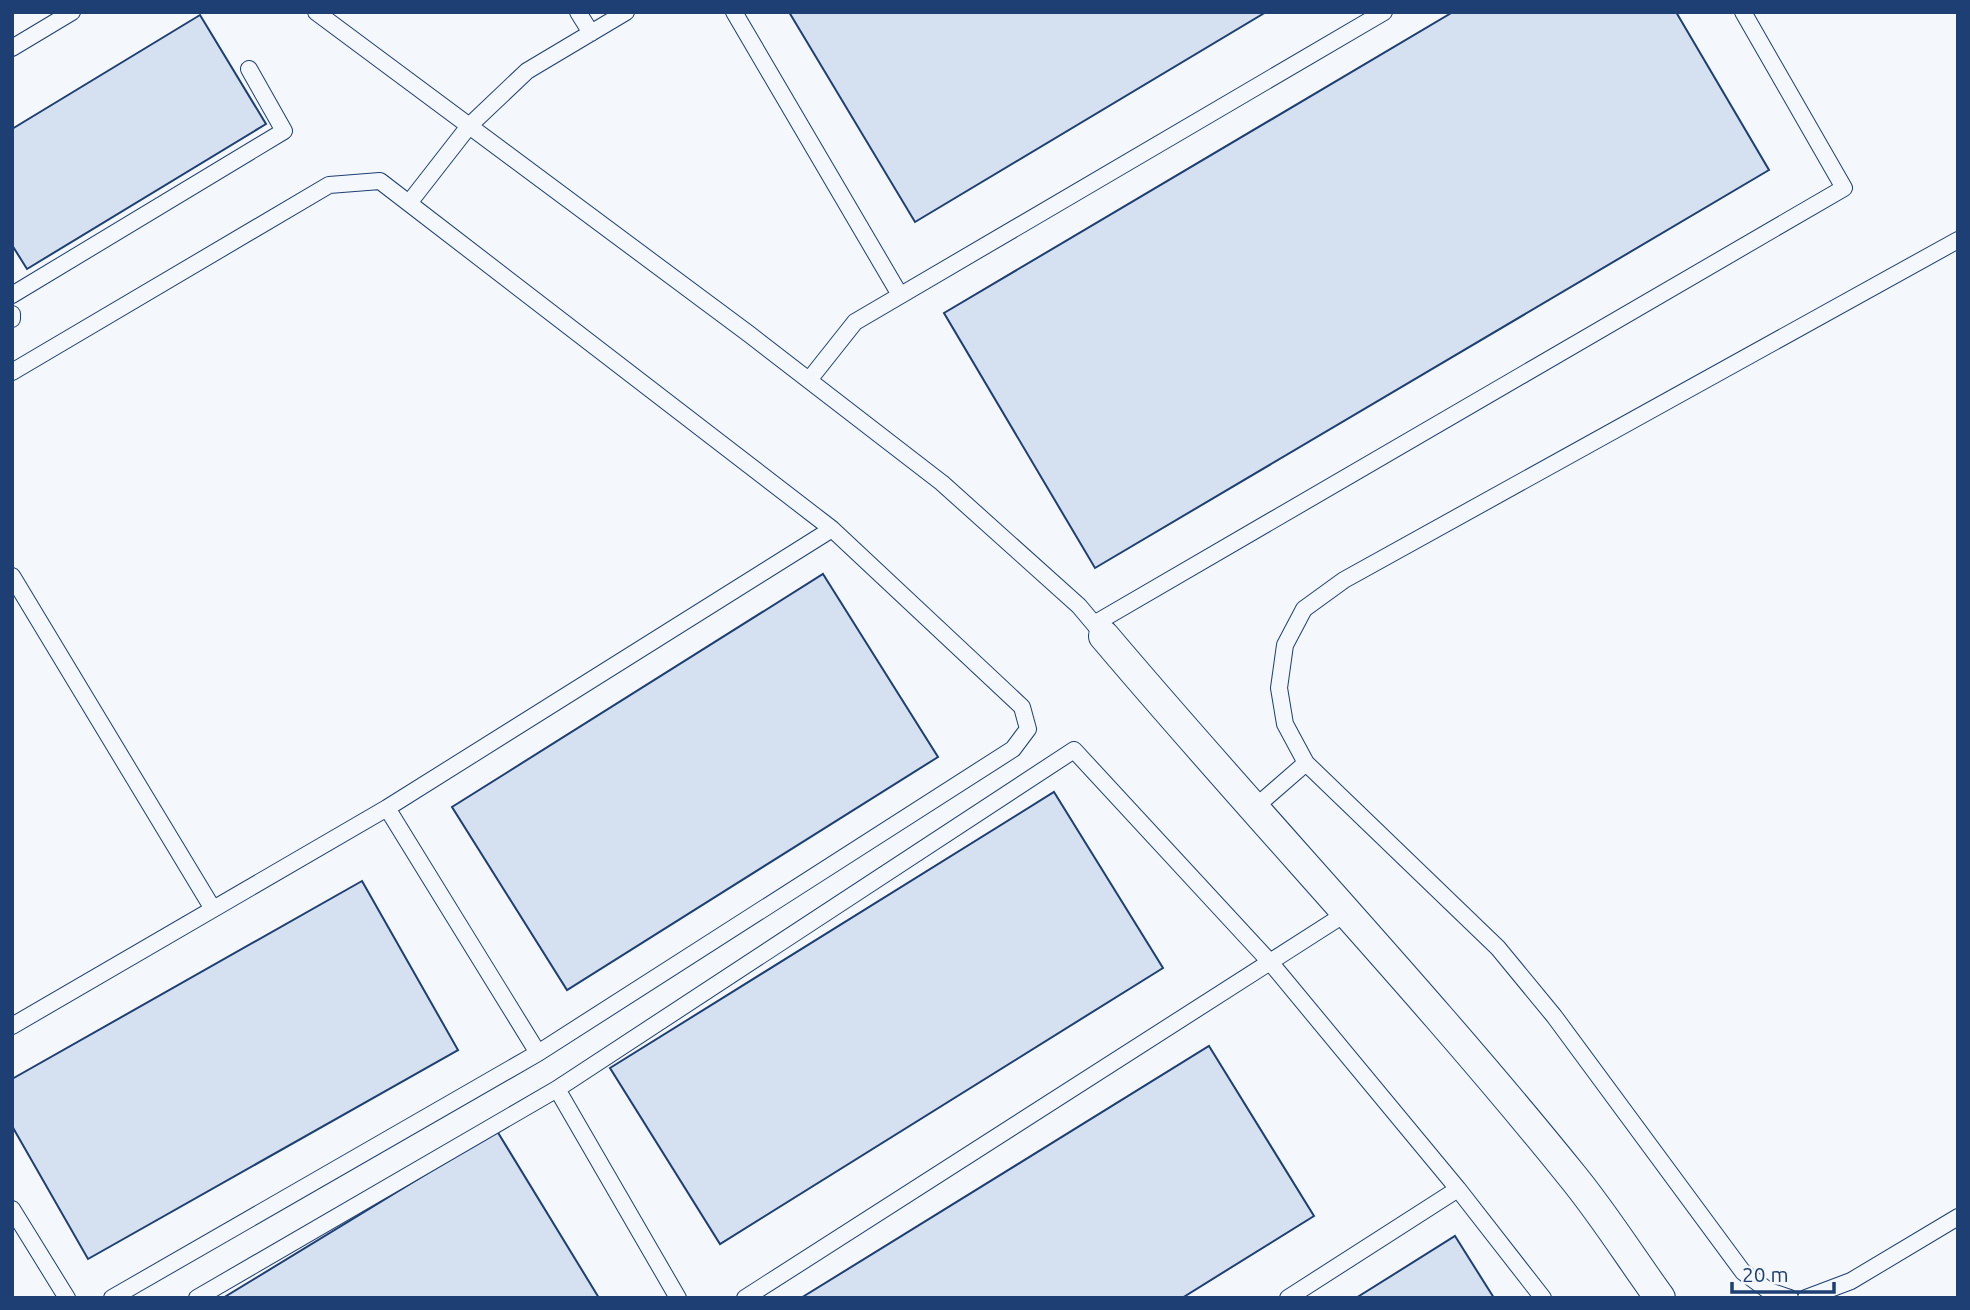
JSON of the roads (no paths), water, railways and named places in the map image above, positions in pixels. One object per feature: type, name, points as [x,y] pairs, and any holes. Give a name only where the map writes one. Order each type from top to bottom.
[{"type":"street","points":[[1099,630],[1253,809],[1395,964],[1575,1179],[1660,1298]]},
{"type":"lane","points":[[12,48],[72,12]]},
{"type":"lane","points":[[316,12],[809,380],[942,483],[1079,606],[1099,630],[1844,188],[1743,12]]},
{"type":"lane","points":[[578,12],[591,33]]},
{"type":"lane","points":[[409,203],[468,126],[527,71],[626,12]]},
{"type":"lane","points":[[734,12],[900,295]]},
{"type":"lane","points":[[809,380],[855,322],[1384,12]]},
{"type":"lane","points":[[12,295],[284,131],[249,69]]},
{"type":"lane","points":[[12,372],[329,185],[380,181],[832,529],[1022,707],[1028,729],[1013,749],[538,1053],[112,1298]]},
{"type":"lane","points":[[1790,1298],[1769,1292],[1743,1272],[1554,1016],[1497,948],[1306,763],[1285,724],[1279,688],[1285,645],[1304,609],[1344,580],[1958,240]]},
{"type":"lane","points":[[12,1027],[387,808],[832,529]]},
{"type":"lane","points":[[12,576],[213,909]]},
{"type":"lane","points":[[197,1298],[557,1089],[1074,750],[1270,962],[1458,1189],[1543,1298]]},
{"type":"lane","points":[[1253,809],[1306,763]]},
{"type":"lane","points":[[387,808],[538,1053]]},
{"type":"lane","points":[[746,1298],[1348,912]]},
{"type":"lane","points":[[557,1089],[678,1298]]},
{"type":"lane","points":[[1288,1298],[1458,1189]]},
{"type":"lane","points":[[12,1209],[67,1298]]},
{"type":"lane","points":[[1806,1298],[1851,1281],[1958,1217]]}]
